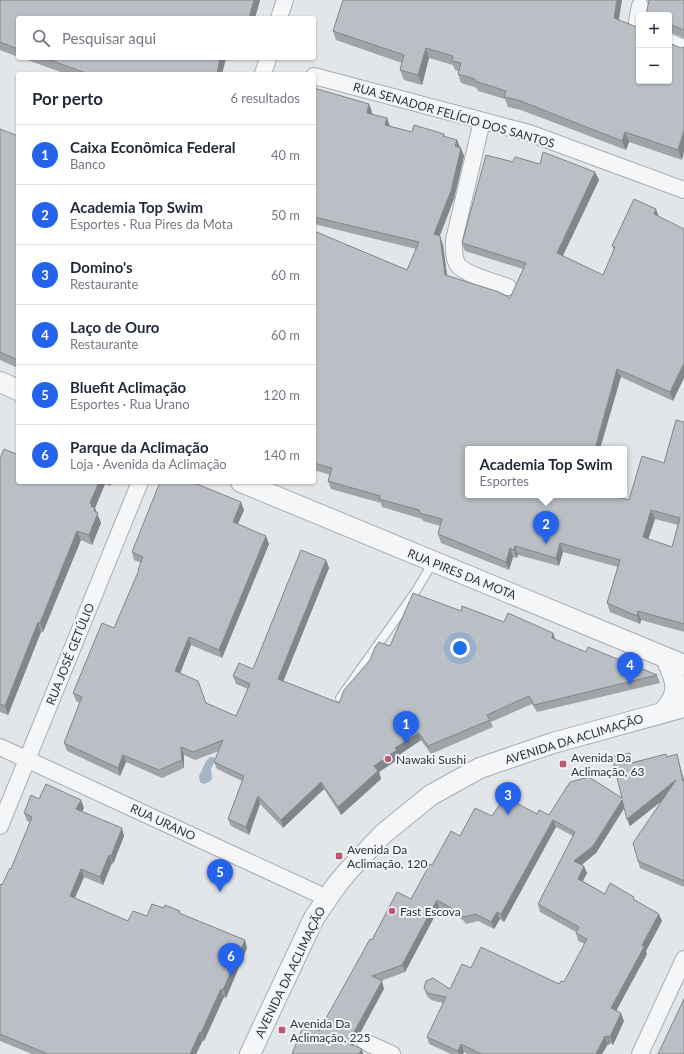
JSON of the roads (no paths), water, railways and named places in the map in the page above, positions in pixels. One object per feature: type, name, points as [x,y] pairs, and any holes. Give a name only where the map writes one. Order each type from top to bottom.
[{"type":"street","points":[[280,16],[285,0]]},
{"type":"street","points":[[639,12],[640,6]]},
{"type":"street","points":[[672,43],[684,48]]},
{"type":"street","points":[[264,72],[267,60]]},
{"type":"street","name":"RUA SENADOR FELÍCIO DOS SANTOS","points":[[316,77],[529,133],[684,190]]},
{"type":"street","points":[[482,121],[454,240],[454,255],[458,265],[466,271],[508,287]]},
{"type":"street","points":[[0,382],[16,389]]},
{"type":"street","name":"RUA JOSÉ GETÚLIO","points":[[0,826],[139,484]]},
{"type":"street","name":"RUA PIRES DA MOTA","points":[[246,484],[675,662]]},
{"type":"street","points":[[663,712],[675,696],[673,675],[675,662]]},
{"type":"street","name":"AVENIDA DA ACLIMAÇÃO","points":[[250,1054],[314,918],[327,898],[350,869],[383,834],[431,795],[480,768],[553,742],[684,707]]},
{"type":"street","name":"RUA URANO","points":[[0,746],[327,898]]},
{"type":"street","points":[[640,1054],[684,959]]},
{"type":"street","points":[[365,1042],[392,1054]]},
{"type":"lane","points":[[340,698],[416,591],[433,562]]},
{"type":"water","points":[[210,757],[214,757],[215,761],[211,769],[212,779],[204,784],[200,782],[199,776],[206,761]]},
{"type":"place","name":"Academia Top Swim","points":[[546,544]]},
{"type":"place","name":"Laço de Ouro","points":[[630,685]]},
{"type":"place","name":"Caixa Econômica Federal","points":[[406,744]]},
{"type":"place","name":"Nawaki Sushi","points":[[388,759]]},
{"type":"place","name":"Avenida Da Aclimação, 63","points":[[563,764]]},
{"type":"place","name":"Domino's","points":[[508,815]]},
{"type":"place","name":"Avenida Da Aclimação, 120","points":[[339,856]]},
{"type":"place","name":"Bluefit Aclimação","points":[[220,892]]},
{"type":"place","name":"Fast Escova","points":[[392,911]]},
{"type":"place","name":"Parque da Aclimação","points":[[231,976]]},
{"type":"place","name":"Avenida Da Aclimação, 225","points":[[282,1030]]}]
